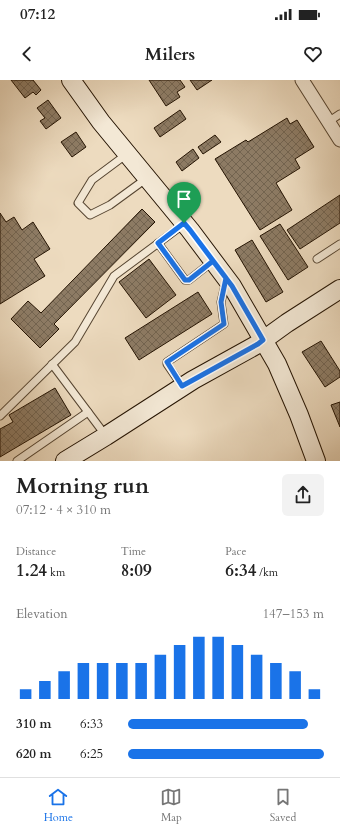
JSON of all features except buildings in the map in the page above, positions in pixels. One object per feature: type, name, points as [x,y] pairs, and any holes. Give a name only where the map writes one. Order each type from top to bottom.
[{"type":"street","points":[[71,80],[101,122],[184,223],[232,286],[277,364],[299,415],[316,461]]},
{"type":"street","points":[[302,80],[340,140]]},
{"type":"street","points":[[65,461],[182,386],[258,344],[287,323],[340,289]]},
{"type":"lane","points":[[328,122],[340,114]]},
{"type":"lane","points":[[127,154],[92,180],[78,203],[90,215],[110,205],[147,178]]},
{"type":"lane","points":[[0,416],[75,342],[114,276],[184,223]]},
{"type":"lane","points":[[158,243],[185,280],[189,280],[213,261]]},
{"type":"lane","points":[[316,259],[340,244]]},
{"type":"lane","points":[[182,386],[167,362],[224,324],[221,302],[226,278]]},
{"type":"lane","points":[[52,364],[106,436]]},
{"type":"lane","points":[[17,461],[88,412]]},
{"type":"route","points":[[184,223],[158,243],[185,280],[189,280],[213,261],[226,278],[232,286],[263,340],[182,386],[167,362],[224,324],[221,302],[226,278],[184,223]]}]
